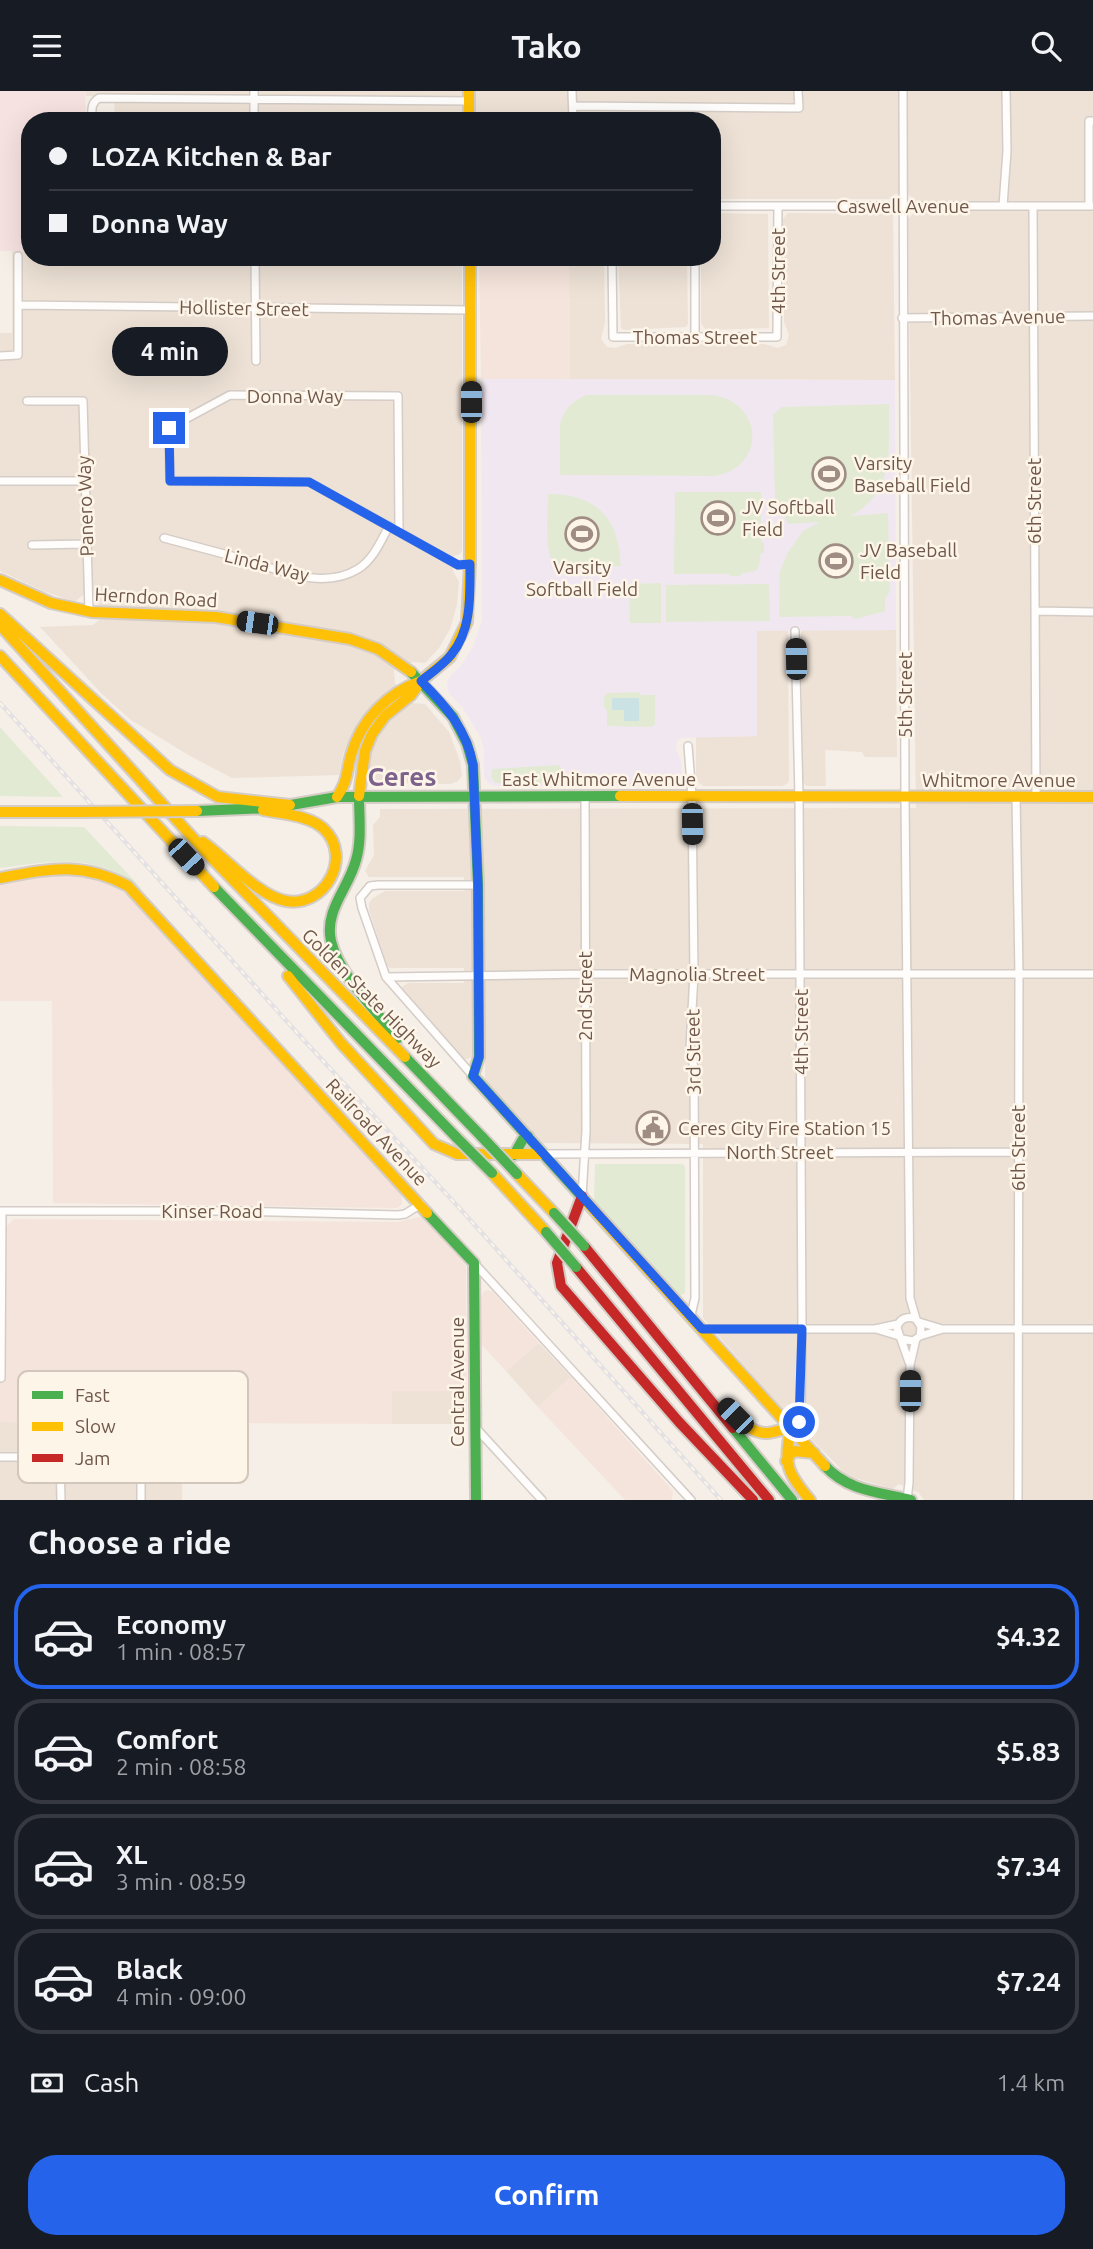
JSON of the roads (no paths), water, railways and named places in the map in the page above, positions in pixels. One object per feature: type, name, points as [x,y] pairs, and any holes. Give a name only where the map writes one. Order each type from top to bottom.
[{"type":"main road","points":[[433,1084],[342,966],[331,942],[330,924],[334,905],[353,870],[360,846],[359,796],[365,751],[372,734],[385,716],[450,657],[463,634],[469,613],[470,266]]},
{"type":"main road","name":"Herndon Road","points":[[0,580],[45,601],[89,612],[201,616],[257,623],[367,644],[394,658],[445,706],[467,740],[473,765],[479,975],[479,1057],[473,1076]]},
{"type":"main road","points":[[0,614],[170,770],[218,797],[290,805]]},
{"type":"main road","name":"Golden State Highway","points":[[0,625],[187,832],[433,1084],[584,1246],[792,1500]]},
{"type":"main road","name":"Golden State Highway","points":[[0,656],[239,915],[492,1173],[546,1232],[769,1500]]},
{"type":"main road","points":[[337,797],[349,776],[350,759],[359,733],[375,711],[402,687],[421,681]]},
{"type":"main road","name":"East Whitmore Avenue","points":[[0,812],[258,809],[359,796],[905,798]]},
{"type":"main road","name":"Whitmore Avenue","points":[[905,798],[1093,797]]},
{"type":"main road","points":[[187,832],[219,852],[278,899],[305,901],[320,894],[334,877],[336,865],[337,856],[327,832],[309,821],[258,809]]},
{"type":"main road","name":"Railroad Avenue","points":[[0,878],[75,867],[103,873],[128,886],[380,1164],[421,1204],[474,1263]]},
{"type":"main road","points":[[239,915],[341,1043],[434,1144],[457,1154],[542,1154]]},
{"type":"main road","points":[[473,1076],[834,1476],[847,1485],[909,1499]]},
{"type":"main road","points":[[514,1155],[523,1139],[528,1136]]},
{"type":"main road","points":[[582,1196],[557,1263],[561,1286],[679,1422],[752,1500]]},
{"type":"main road","name":"Central Avenue","points":[[474,1263],[476,1500]]},
{"type":"main road","points":[[675,1356],[750,1428],[765,1434],[791,1428]]},
{"type":"main road","points":[[791,1428],[785,1449],[785,1463],[792,1479],[810,1500]]},
{"type":"main road","points":[[785,1463],[789,1453],[794,1450],[814,1453]]},
{"type":"street","points":[[572,91],[573,112]]},
{"type":"street","points":[[573,106],[799,108],[799,91]]},
{"type":"street","name":"5th Street","points":[[904,91],[902,318],[910,1298],[918,1321]]},
{"type":"street","points":[[1003,206],[1007,151],[1006,93]]},
{"type":"street","points":[[93,112],[94,101],[99,98],[254,95],[469,96]]},
{"type":"street","points":[[1091,121],[1091,206]]},
{"type":"street","name":"Caswell Avenue","points":[[721,206],[1091,206]]},
{"type":"street","name":"4th Street","points":[[778,206],[778,337]]},
{"type":"street","name":"6th Street","points":[[1032,206],[1036,796]]},
{"type":"street","points":[[0,356],[18,355],[18,256]]},
{"type":"street","points":[[255,266],[256,361]]},
{"type":"street","name":"Thomas Street","points":[[612,266],[613,337],[778,337]]},
{"type":"street","points":[[695,266],[695,337]]},
{"type":"street","name":"Hollister Street","points":[[18,305],[470,310]]},
{"type":"street","name":"Thomas Avenue","points":[[902,318],[1093,317]]},
{"type":"street","name":"Donna Way","points":[[389,526],[309,482],[170,481],[169,428],[230,395],[398,396],[399,531]]},
{"type":"street","name":"Panero Way","points":[[27,401],[83,401],[89,612]]},
{"type":"street","points":[[0,481],[84,481]]},
{"type":"street","points":[[389,526],[458,565],[470,564]]},
{"type":"street","name":"Linda Way","points":[[164,538],[298,576],[331,577],[346,575],[362,566],[372,556],[389,526]]},
{"type":"street","points":[[32,545],[86,544]]},
{"type":"street","points":[[1035,611],[1093,612]]},
{"type":"street","name":"4th Street","points":[[791,1428],[799,1422],[801,1416],[802,1329],[799,797],[795,631]]},
{"type":"street","name":"3rd Street","points":[[688,746],[694,974],[690,1048],[694,1068],[695,1153],[695,1298],[691,1315]]},
{"type":"street","name":"2nd Street","points":[[582,1196],[585,1153],[585,795]]},
{"type":"street","name":"6th Street","points":[[1016,796],[1019,975],[1018,1500]]},
{"type":"street","points":[[473,1076],[386,977],[360,898],[369,886],[378,884],[478,885]]},
{"type":"street","name":"Magnolia Street","points":[[386,977],[585,974],[1093,974]]},
{"type":"street","name":"North Street","points":[[542,1154],[1018,1152]]},
{"type":"street","name":"Kinser Road","points":[[1,1211],[239,1211],[398,1215],[405,1214],[421,1204]]},
{"type":"street","points":[[1,1211],[1,1378]]},
{"type":"street","name":"Railroad Avenue","points":[[474,1263],[690,1500]]},
{"type":"street","name":"5th Street","points":[[900,1322],[910,1298]]},
{"type":"street","points":[[702,1329],[875,1329],[900,1322],[907,1317],[943,1329],[1093,1329]]},
{"type":"street","points":[[909,1499],[910,1365],[921,1327],[918,1321]]},
{"type":"street","points":[[900,1322],[900,1337],[910,1365]]},
{"type":"street","points":[[875,1329],[910,1342],[943,1329]]},
{"type":"street","points":[[474,1426],[542,1500]]},
{"type":"street","points":[[0,1457],[18,1457]]},
{"type":"water","points":[[612,698],[639,698],[639,721],[624,721],[624,710],[612,710]]},
{"type":"railway","points":[[0,703],[721,1500]]},
{"type":"place","name":"Varsity Baseball Field","points":[[829,474]]},
{"type":"place","name":"JV Softball Field","points":[[718,518]]},
{"type":"place","name":"Varsity Softball Field","points":[[582,534]]},
{"type":"place","name":"JV Baseball Field","points":[[836,561]]},
{"type":"place","name":"Ceres City Fire Station 15","points":[[653,1128]]},
{"type":"district","name":"Ceres","points":[[402,776]]}]
